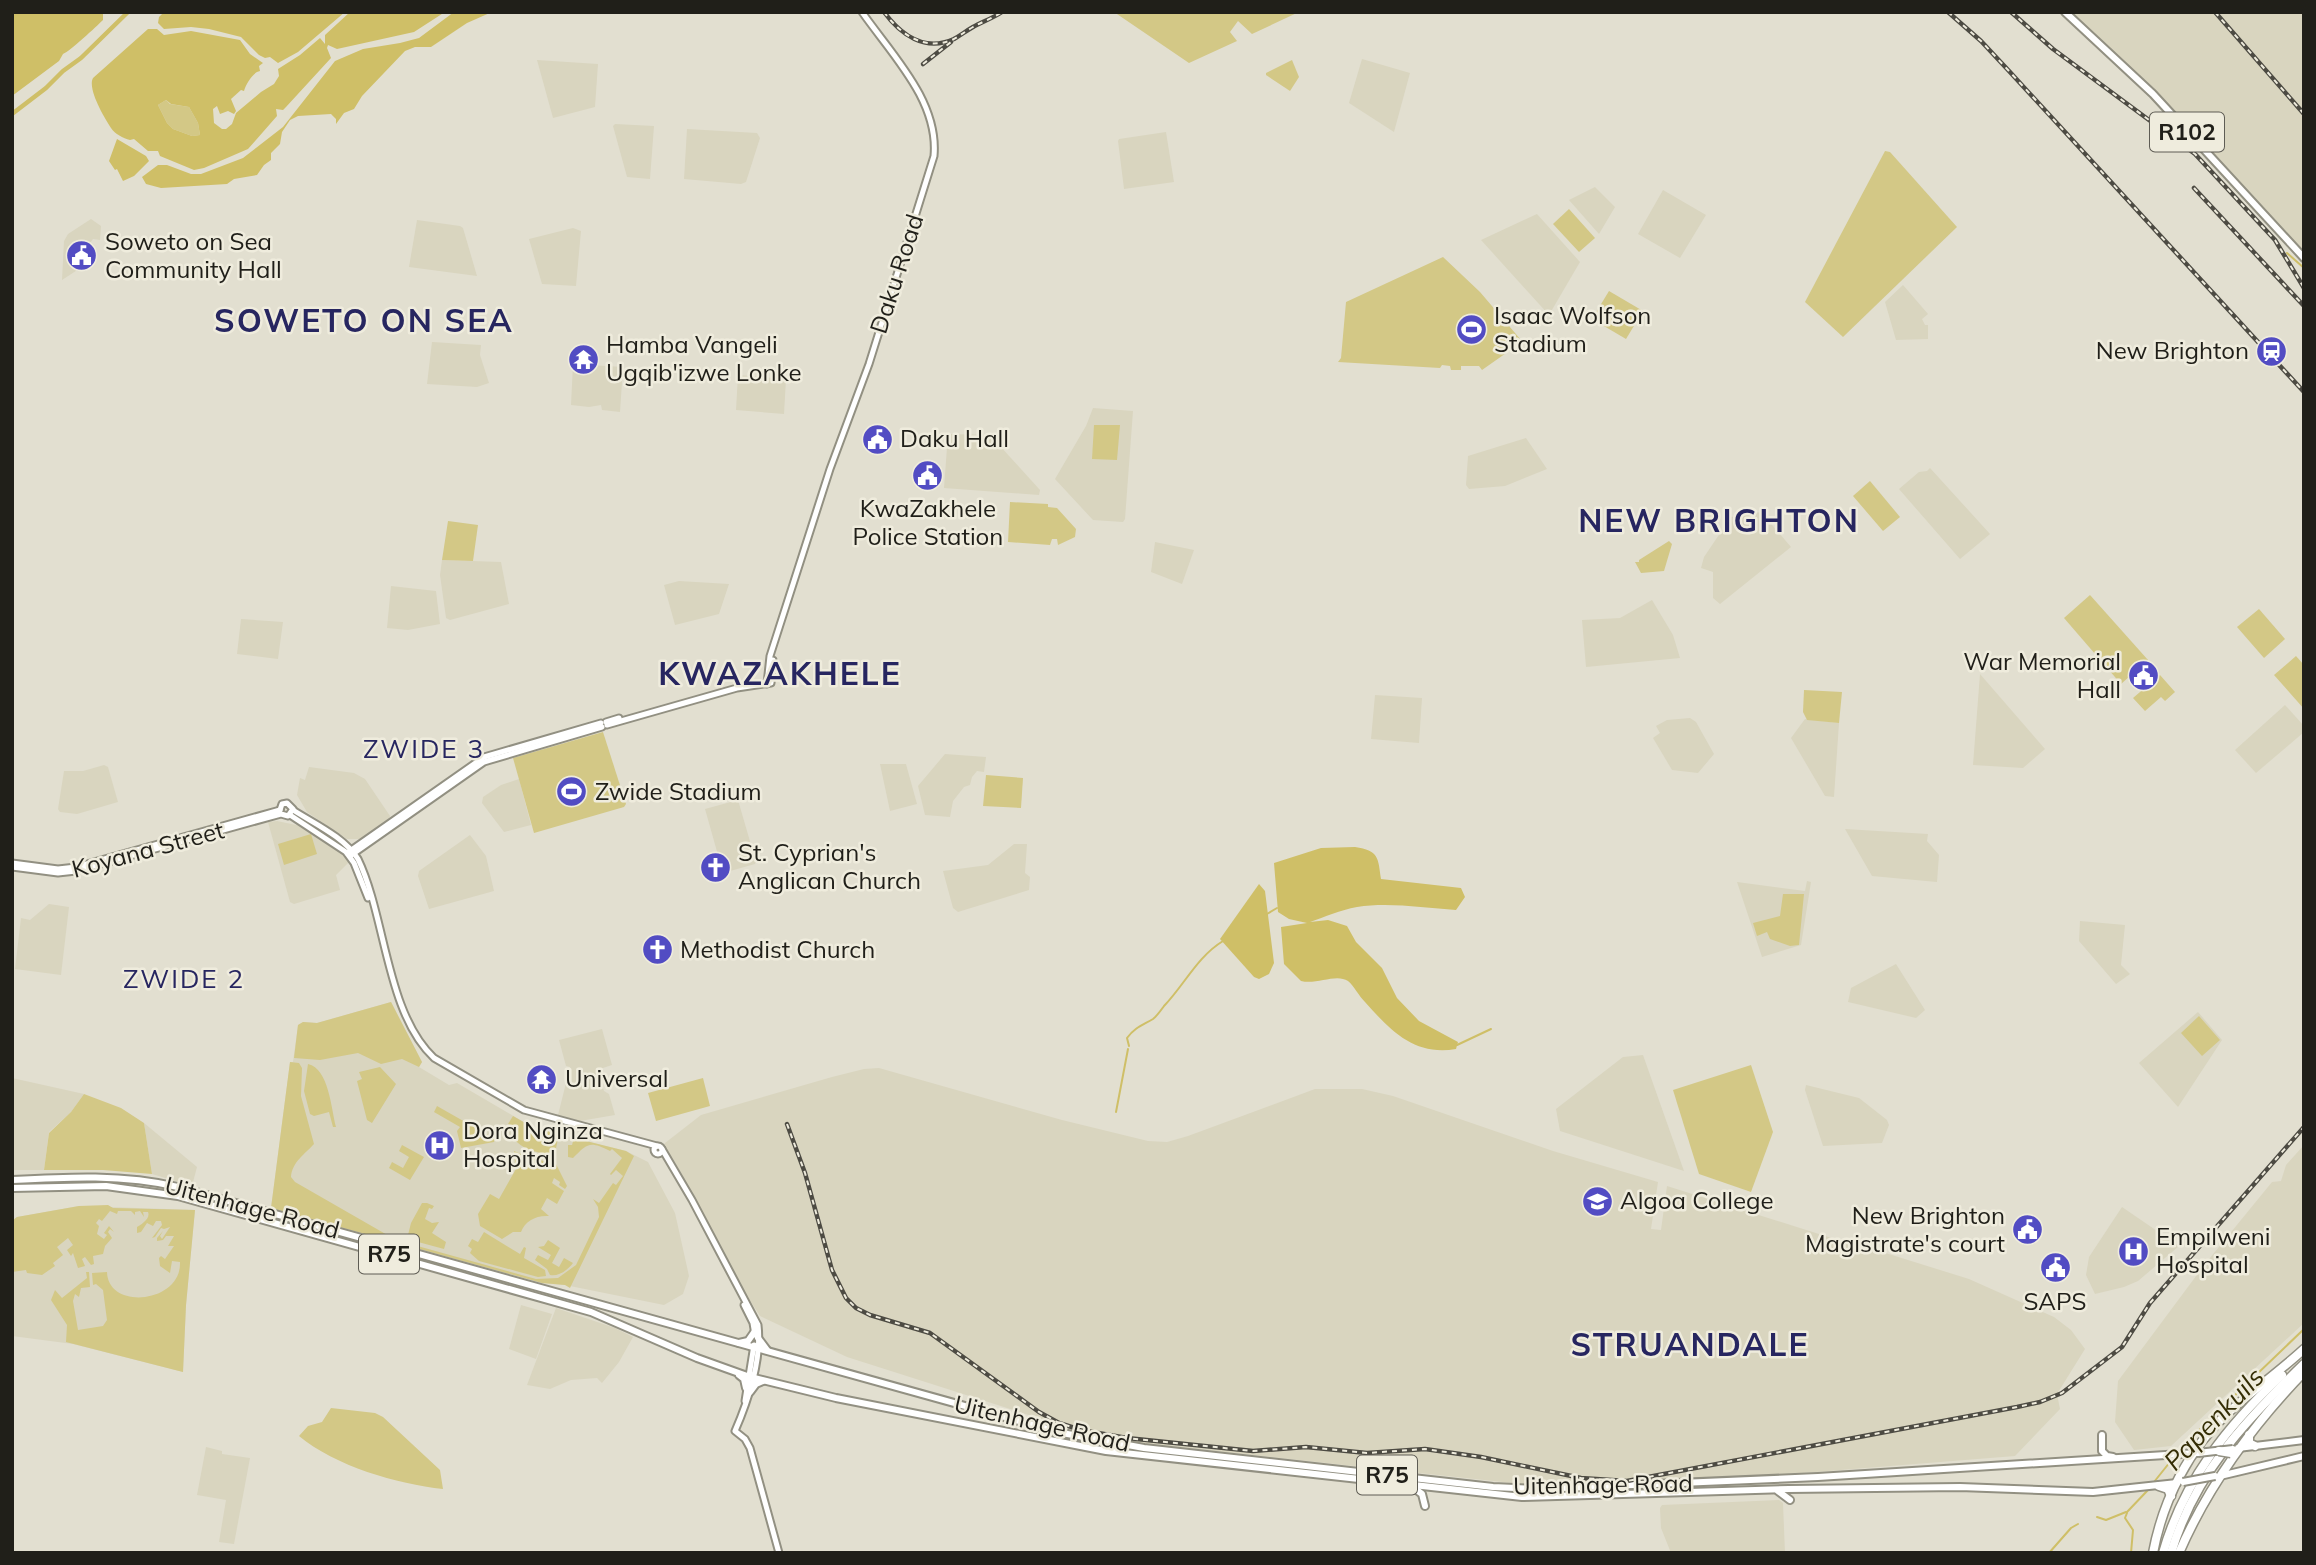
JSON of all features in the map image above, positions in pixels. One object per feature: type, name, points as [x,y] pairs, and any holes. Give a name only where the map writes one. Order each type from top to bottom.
[{"type":"highway","points":[[2153,1553],[2161,1518],[2196,1453],[2228,1413],[2304,1351]]},
{"type":"highway","points":[[2163,1553],[2171,1526],[2192,1482],[2217,1443],[2242,1413],[2304,1351]]},
{"type":"highway","points":[[2171,1553],[2192,1500],[2216,1460],[2248,1419],[2304,1364]]},
{"type":"highway","points":[[2179,1553],[2234,1452],[2304,1372]]},
{"type":"highway","points":[[2249,1435],[2248,1442],[2255,1446]]},
{"type":"highway","points":[[2219,1451],[2234,1452]]},
{"type":"highway","points":[[2158,1486],[2168,1489],[2171,1496]]},
{"type":"main road","name":"Daku Road","points":[[604,724],[769,681],[773,656],[807,555],[846,424],[869,365],[931,169],[935,144],[932,122],[924,100],[862,12]]},
{"type":"main road","name":"R102","points":[[2065,12],[2153,94],[2304,258]]},
{"type":"main road","points":[[351,853],[361,843],[487,755],[604,724]]},
{"type":"main road","points":[[351,853],[484,762],[604,724]]},
{"type":"main road","points":[[291,813],[292,806],[287,803],[281,805],[281,812],[291,813],[344,843],[361,866],[408,1019],[434,1058],[524,1110],[638,1141],[658,1150],[675,1168],[757,1321],[745,1408],[734,1431],[745,1439],[750,1448],[779,1553]]},
{"type":"main road","name":"Koyana Street","points":[[12,865],[76,867],[281,812]]},
{"type":"main road","points":[[291,813],[351,853],[373,906]]},
{"type":"main road","points":[[344,843],[361,843]]},
{"type":"main road","points":[[361,866],[362,856],[369,843]]},
{"type":"main road","name":"Uitenhage Road","points":[[12,1180],[92,1177],[167,1184],[1040,1427],[1103,1442],[1493,1487],[1552,1489],[2118,1458]]},
{"type":"main road","name":"Uitenhage Road","points":[[12,1188],[106,1186],[178,1196],[592,1312],[737,1373],[764,1381],[1083,1447],[1411,1486],[1538,1497],[1775,1489],[1997,1487],[2093,1492],[2158,1486]]},
{"type":"main road","points":[[737,1343],[748,1341],[757,1334]]},
{"type":"main road","points":[[757,1334],[762,1346],[770,1352]]},
{"type":"main road","points":[[737,1373],[748,1390]]},
{"type":"main road","points":[[748,1390],[764,1381]]},
{"type":"main road","points":[[2102,1435],[2102,1451],[2108,1456],[2118,1458]]},
{"type":"main road","points":[[2234,1452],[2255,1446],[2304,1440]]},
{"type":"main road","name":"R75","points":[[2118,1458],[2219,1451]]},
{"type":"main road","name":"R75","points":[[2158,1486],[2183,1479],[2219,1476],[2304,1456]]},
{"type":"main road","points":[[1411,1486],[1421,1492],[1425,1506]]},
{"type":"main road","points":[[1775,1489],[1790,1500]]},
{"type":"shaded area","points":[[12,12],[103,12],[103,20],[63,54],[59,61],[12,96]]},
{"type":"shaded area","points":[[164,12],[345,12],[298,52],[278,63],[270,57],[259,55],[241,37],[191,27],[164,29],[158,23]]},
{"type":"shaded area","points":[[350,12],[445,12],[414,32],[337,49],[328,45],[331,58],[283,110],[276,109],[277,116],[248,149],[204,168],[194,170],[160,156],[158,151],[148,151],[134,139],[117,134],[105,118],[92,89],[93,78],[148,29],[157,29],[164,35],[191,31],[240,40],[250,54],[263,63],[244,91],[241,90],[231,99],[236,111],[234,114],[228,111],[220,114],[217,106],[213,109],[214,123],[226,129],[232,124],[236,113],[274,84],[279,76],[278,69],[320,38],[325,44],[325,35]],"holes":[[[166,100],[171,104],[189,107],[198,123],[200,135],[192,136],[173,129],[167,123],[158,105]]]},
{"type":"shaded area","points":[[454,12],[492,12],[467,23],[431,47],[415,47],[405,51],[362,96],[354,109],[344,113],[336,124],[336,119],[331,114],[298,116],[290,120],[282,132],[280,144],[271,153],[271,160],[257,175],[234,179],[227,184],[161,188],[146,184],[142,177],[158,165],[201,174],[243,158],[283,127],[335,61],[363,49],[419,38]]},
{"type":"shaded area","points":[[1114,12],[1299,12],[1252,34],[1238,21],[1230,32],[1237,41],[1189,63]]},
{"type":"shaded area","points":[[2069,12],[2304,12],[2304,252],[2141,78]]},
{"type":"shaded area","points":[[1362,59],[1410,73],[1394,132],[1349,103]]},
{"type":"shaded area","points":[[537,60],[598,64],[595,107],[553,118]]},
{"type":"shaded area","points":[[1292,60],[1299,77],[1290,91],[1266,73]]},
{"type":"shaded area","points":[[166,100],[170,104],[189,107],[198,123],[200,135],[192,136],[173,129],[167,123],[158,105]]},
{"type":"shaded area","points":[[613,126],[654,126],[650,179],[627,177]]},
{"type":"shaded area","points":[[687,129],[757,133],[760,138],[746,182],[741,184],[684,179]]},
{"type":"shaded area","points":[[1166,132],[1174,182],[1124,189],[1119,139]]},
{"type":"shaded area","points":[[117,139],[146,156],[149,161],[134,176],[123,181],[109,161]]},
{"type":"shaded area","points":[[1885,151],[1890,152],[1957,227],[1843,337],[1805,302]]},
{"type":"shaded area","points":[[1595,187],[1615,207],[1599,234],[1569,200]]},
{"type":"shaded area","points":[[1663,190],[1706,215],[1680,258],[1638,234]]},
{"type":"shaded area","points":[[1569,209],[1595,238],[1579,252],[1553,224]]},
{"type":"shaded area","points":[[1537,214],[1580,262],[1549,315],[1481,240]]},
{"type":"shaded area","points":[[91,219],[101,226],[100,240],[93,239],[79,257],[87,263],[62,280],[64,241],[68,234]]},
{"type":"shaded area","points":[[417,220],[463,228],[477,276],[409,267]]},
{"type":"shaded area","points":[[573,228],[581,231],[576,286],[542,284],[529,239]]},
{"type":"shaded area","points":[[1443,257],[1480,292],[1521,340],[1519,344],[1482,370],[1479,366],[1461,366],[1461,370],[1451,370],[1450,366],[1442,365],[1440,368],[1338,362],[1341,358],[1346,302]]},
{"type":"shaded area","points":[[1903,285],[1928,314],[1922,319],[1925,325],[1928,325],[1928,339],[1896,340],[1885,302]]},
{"type":"shaded area","points":[[1609,291],[1643,311],[1626,339],[1592,319]]},
{"type":"shaded area","points":[[432,342],[481,345],[480,355],[489,383],[477,387],[427,384]]},
{"type":"shaded area","points":[[573,364],[623,367],[620,412],[602,410],[601,405],[571,405]]},
{"type":"shaded area","points":[[738,375],[786,379],[784,414],[736,410]]},
{"type":"shaded area","points":[[1093,408],[1133,411],[1123,522],[1093,520],[1055,479],[1086,426]]},
{"type":"shaded area","points":[[1094,425],[1120,425],[1117,460],[1092,459]]},
{"type":"shaded area","points":[[948,434],[990,435],[1040,490],[1039,495],[944,488]]},
{"type":"shaded area","points":[[1526,438],[1547,469],[1505,486],[1469,489],[1466,485],[1468,456]]},
{"type":"shaded area","points":[[1930,468],[1990,534],[1960,559],[1899,489],[1919,472]]},
{"type":"shaded area","points":[[1870,481],[1900,517],[1883,531],[1853,496]]},
{"type":"shaded area","points":[[1010,502],[1048,504],[1048,507],[1057,508],[1076,529],[1075,537],[1058,545],[1057,539],[1052,539],[1050,545],[1008,542]]},
{"type":"shaded area","points":[[1761,512],[1791,547],[1720,604],[1713,598],[1713,572],[1701,568],[1704,557],[1731,517]]},
{"type":"shaded area","points":[[448,521],[478,525],[473,561],[442,560]]},
{"type":"shaded area","points":[[1669,541],[1672,544],[1664,571],[1641,573],[1635,562],[1639,562]]},
{"type":"shaded area","points":[[1155,542],[1194,550],[1182,584],[1151,572]]},
{"type":"shaded area","points":[[442,560],[501,562],[509,604],[450,620],[446,618],[440,575]]},
{"type":"shaded area","points":[[679,581],[729,584],[719,614],[675,625],[664,585]]},
{"type":"shaded area","points":[[391,586],[436,591],[440,624],[408,630],[387,628]]},
{"type":"shaded area","points":[[2090,595],[2148,660],[2121,684],[2064,618]]},
{"type":"shaded area","points":[[1652,600],[1673,635],[1680,658],[1586,667],[1582,620],[1620,618]]},
{"type":"shaded area","points":[[2259,609],[2285,639],[2264,658],[2237,627]]},
{"type":"shaded area","points":[[241,619],[283,622],[278,659],[237,654]]},
{"type":"shaded area","points":[[2296,656],[2304,665],[2304,709],[2274,675]]},
{"type":"shaded area","points":[[1980,674],[2045,749],[2023,768],[1973,765]]},
{"type":"shaded area","points":[[2160,675],[2175,692],[2165,701],[2161,697],[2145,711],[2133,698]]},
{"type":"shaded area","points":[[1804,690],[1842,692],[1839,723],[1807,720],[1803,712]]},
{"type":"shaded area","points":[[1375,695],[1422,698],[1419,743],[1371,739]]},
{"type":"shaded area","points":[[2285,705],[2304,726],[2304,732],[2256,773],[2235,750]]},
{"type":"shaded area","points":[[1690,718],[1696,722],[1714,754],[1698,773],[1672,770],[1653,738],[1660,733],[1656,726],[1667,720]]},
{"type":"shaded area","points":[[1805,719],[1839,723],[1834,797],[1825,796],[1791,738]]},
{"type":"shaded area","name":"Zwide Stadium","points":[[603,732],[626,804],[624,807],[534,833],[513,758]]},
{"type":"shaded area","points":[[945,754],[986,757],[984,772],[977,771],[970,785],[964,787],[953,801],[950,817],[925,815],[918,786]]},
{"type":"shaded area","points":[[880,764],[906,764],[917,804],[890,811]]},
{"type":"shaded area","points":[[104,765],[108,767],[118,802],[77,814],[60,812],[58,809],[64,771],[83,771]]},
{"type":"shaded area","points":[[309,767],[354,773],[365,779],[390,816],[389,820],[363,839],[347,839],[307,812],[297,795],[300,778],[305,780]]},
{"type":"shaded area","points":[[986,775],[1023,778],[1021,808],[983,806]]},
{"type":"shaded area","points":[[519,779],[531,825],[504,832],[482,803],[483,797],[501,785]]},
{"type":"shaded area","points":[[738,800],[756,862],[723,873],[705,809]]},
{"type":"shaded area","points":[[268,822],[301,826],[339,849],[349,862],[336,875],[340,890],[294,904],[290,902]]},
{"type":"shaded area","points":[[1845,829],[1928,834],[1927,841],[1939,855],[1937,882],[1872,876]]},
{"type":"shaded area","points":[[311,834],[317,854],[284,865],[278,844]]},
{"type":"shaded area","points":[[470,835],[486,856],[494,891],[429,909],[418,876],[419,871]]},
{"type":"shaded area","points":[[1014,844],[1027,844],[1025,873],[1030,877],[1029,890],[958,912],[953,908],[943,871],[988,865]]},
{"type":"shaded area","points":[[1355,847],[1376,856],[1381,879],[1461,888],[1465,897],[1456,910],[1394,905],[1369,906],[1345,910],[1310,922],[1328,920],[1347,926],[1356,942],[1382,968],[1397,998],[1419,1021],[1458,1042],[1456,1049],[1428,1049],[1416,1045],[1384,1023],[1348,981],[1338,978],[1301,981],[1284,964],[1281,927],[1307,923],[1289,919],[1278,912],[1274,863],[1321,848]]},
{"type":"shaded area","points":[[1807,881],[1811,882],[1801,945],[1762,957],[1737,882],[1805,891]]},
{"type":"shaded area","points":[[1259,884],[1265,891],[1274,963],[1269,974],[1259,979],[1254,977],[1220,939]]},
{"type":"shaded area","points":[[1783,894],[1804,894],[1799,945],[1790,946],[1770,939],[1767,932],[1757,936],[1753,923],[1780,916]]},
{"type":"shaded area","points":[[49,904],[69,907],[61,975],[15,969],[21,918],[30,920]]},
{"type":"shaded area","points":[[2080,921],[2125,925],[2121,965],[2130,974],[2116,984],[2079,941]]},
{"type":"shaded area","points":[[1896,964],[1925,1010],[1916,1018],[1848,1002],[1851,988]]},
{"type":"shaded area","name":"Dora Nginza Hospital","points":[[391,1002],[422,1062],[419,1067],[449,1085],[457,1083],[534,1128],[626,1151],[648,1162],[675,1213],[689,1276],[683,1294],[664,1305],[565,1285],[542,1283],[271,1208],[290,1062],[293,1062],[298,1025],[303,1022],[317,1023]]},
{"type":"shaded area","points":[[391,1002],[422,1062],[419,1067],[402,1059],[381,1064],[358,1053],[320,1060],[294,1058],[298,1025],[303,1022],[317,1023]]},
{"type":"shaded area","points":[[2198,1012],[2222,1040],[2178,1107],[2139,1063]]},
{"type":"shaded area","points":[[2199,1016],[2220,1040],[2202,1056],[2181,1033]]},
{"type":"shaded area","points":[[602,1029],[612,1065],[597,1070],[604,1091],[609,1094],[615,1115],[580,1121],[558,1115],[570,1067],[566,1066],[559,1040]]},
{"type":"shaded area","points":[[1643,1055],[1684,1171],[1560,1131],[1556,1109],[1623,1057]]},
{"type":"shaded area","points":[[290,1062],[299,1063],[302,1068],[301,1096],[314,1144],[294,1167],[291,1177],[295,1182],[396,1240],[536,1279],[558,1278],[576,1265],[599,1217],[598,1207],[593,1199],[599,1203],[613,1183],[616,1185],[623,1176],[616,1170],[610,1174],[622,1158],[612,1149],[610,1151],[597,1145],[589,1145],[573,1158],[568,1157],[568,1145],[572,1145],[574,1138],[626,1151],[634,1156],[570,1288],[542,1283],[271,1208]]},
{"type":"shaded area","points":[[308,1064],[321,1073],[325,1081],[336,1127],[333,1127],[329,1112],[314,1116],[310,1114],[304,1091]]},
{"type":"shaded area","points":[[1751,1065],[1773,1132],[1751,1192],[1699,1174],[1673,1090]]},
{"type":"shaded area","points":[[380,1067],[396,1084],[372,1123],[367,1120],[357,1081],[362,1079],[359,1072]]},
{"type":"shaded area","points":[[879,1068],[1062,1120],[1148,1141],[1167,1142],[1188,1136],[1315,1089],[1362,1089],[1393,1096],[1553,1151],[1658,1182],[1651,1229],[1661,1230],[1667,1186],[1969,1279],[2054,1317],[2071,1330],[2085,1349],[2057,1394],[2060,1409],[2015,1456],[1765,1476],[1539,1486],[1104,1439],[847,1357],[760,1316],[740,1285],[681,1173],[673,1159],[662,1148],[665,1143],[701,1115],[832,1077]]},
{"type":"shaded area","points":[[12,1078],[84,1094],[71,1112],[49,1132],[44,1170],[12,1170]]},
{"type":"shaded area","points":[[703,1078],[710,1106],[656,1121],[648,1093]]},
{"type":"shaded area","points":[[1806,1085],[1859,1098],[1887,1120],[1889,1125],[1882,1143],[1823,1146],[1805,1090]]},
{"type":"shaded area","points":[[84,1094],[121,1108],[144,1123],[152,1174],[103,1170],[44,1170],[49,1133],[71,1112]]},
{"type":"shaded area","points":[[437,1106],[495,1139],[494,1142],[461,1148],[457,1131],[460,1127],[434,1112]]},
{"type":"shaded area","points":[[513,1116],[534,1128],[559,1134],[555,1153],[533,1151],[518,1143],[514,1139],[515,1129],[508,1124]]},
{"type":"shaded area","points":[[144,1123],[197,1167],[192,1186],[152,1174]]},
{"type":"shaded area","points":[[402,1145],[424,1157],[410,1180],[389,1168],[392,1162],[403,1168],[409,1157],[399,1151]]},
{"type":"shaded area","points":[[2304,1145],[2304,1323],[2171,1446],[2134,1450],[2115,1422],[2118,1381],[2205,1264],[2272,1182],[2281,1181],[2286,1165]]},
{"type":"shaded area","points":[[514,1151],[556,1164],[567,1186],[565,1189],[554,1178],[552,1183],[564,1191],[557,1204],[547,1198],[541,1209],[549,1216],[532,1220],[521,1232],[513,1232],[502,1239],[480,1226],[478,1214],[490,1194],[499,1199],[516,1169]]},
{"type":"shaded area","points":[[422,1203],[434,1206],[429,1208],[425,1219],[432,1223],[439,1222],[432,1233],[446,1242],[444,1249],[407,1239],[411,1223]]},
{"type":"shaded area","points":[[108,1205],[113,1208],[195,1210],[183,1372],[66,1342],[67,1325],[51,1300],[55,1290],[62,1298],[87,1278],[86,1272],[89,1272],[90,1287],[81,1288],[79,1297],[75,1294],[73,1301],[78,1330],[103,1326],[107,1320],[103,1290],[96,1284],[93,1285],[92,1273],[107,1272],[111,1284],[119,1293],[131,1297],[145,1297],[170,1286],[177,1276],[180,1262],[172,1261],[170,1273],[160,1266],[159,1258],[161,1256],[165,1259],[174,1246],[168,1246],[174,1236],[166,1236],[163,1240],[157,1241],[157,1238],[163,1231],[160,1236],[162,1239],[170,1227],[161,1228],[152,1238],[162,1225],[161,1221],[156,1221],[153,1226],[147,1223],[141,1232],[137,1233],[137,1227],[147,1219],[148,1212],[143,1212],[144,1217],[140,1211],[135,1212],[135,1215],[131,1211],[118,1211],[117,1214],[110,1211],[102,1221],[99,1219],[96,1223],[99,1226],[97,1234],[104,1239],[107,1235],[104,1233],[109,1226],[114,1232],[110,1229],[108,1232],[112,1238],[105,1246],[103,1254],[93,1256],[94,1264],[91,1265],[85,1257],[82,1259],[85,1266],[78,1268],[73,1253],[71,1256],[67,1250],[73,1245],[68,1238],[57,1247],[63,1255],[53,1263],[55,1266],[42,1275],[27,1273],[26,1270],[12,1272],[12,1221],[17,1217],[79,1206]]},
{"type":"shaded area","points":[[79,1206],[195,1210],[183,1372],[73,1344],[12,1336],[12,1221],[17,1217]]},
{"type":"shaded area","name":"Empilweni Hospital","points":[[2122,1207],[2179,1246],[2138,1281],[2095,1294],[2086,1275],[2089,1257]]},
{"type":"shaded area","points":[[484,1232],[520,1254],[524,1247],[526,1248],[524,1258],[545,1270],[546,1276],[538,1277],[479,1261],[470,1253],[472,1249],[468,1246],[472,1239],[478,1242]]},
{"type":"shaded area","points":[[548,1240],[560,1248],[552,1263],[559,1267],[564,1258],[573,1263],[556,1275],[550,1275],[547,1269],[535,1260],[538,1255],[548,1260],[551,1255],[538,1247],[544,1246]]},
{"type":"shaded area","points":[[521,1305],[552,1314],[536,1359],[509,1349]]},
{"type":"shaded area","points":[[556,1308],[633,1337],[619,1362],[602,1383],[597,1378],[571,1380],[550,1389],[527,1385]]},
{"type":"shaded area","points":[[331,1408],[375,1413],[383,1417],[440,1470],[443,1489],[406,1483],[367,1472],[330,1456],[299,1436],[308,1426],[322,1422]]},
{"type":"shaded area","points":[[206,1447],[222,1451],[222,1454],[250,1458],[234,1544],[219,1542],[226,1500],[197,1495]]},
{"type":"shaded area","points":[[1779,1500],[1783,1503],[1785,1553],[1671,1553],[1661,1528],[1662,1505]]},
{"type":"waterway","points":[[12,114],[81,58],[128,12]]},
{"type":"waterway","points":[[2287,253],[2304,268]]},
{"type":"waterway","points":[[1267,914],[1277,908]]},
{"type":"waterway","points":[[1129,1046],[1127,1038],[1130,1034],[1153,1019],[1198,963],[1223,941]]},
{"type":"waterway","points":[[1457,1045],[1491,1029]]},
{"type":"waterway","points":[[1116,1112],[1128,1049]]},
{"type":"waterway","name":"Papenkuils","points":[[2178,1453],[2304,1329]]},
{"type":"waterway","name":"Papenkuils","points":[[2154,1482],[2174,1457]]},
{"type":"waterway","name":"Papenkuils","points":[[2127,1512],[2148,1490]]},
{"type":"waterway","points":[[2097,1517],[2106,1520],[2126,1512]]},
{"type":"waterway","points":[[2127,1513],[2125,1518],[2133,1530],[2131,1553]]},
{"type":"waterway","points":[[2049,1553],[2071,1528],[2078,1524]]},
{"type":"railway","points":[[884,12],[906,34],[933,44],[954,39],[1002,12]]},
{"type":"railway","points":[[1948,12],[1981,41],[2304,392]]},
{"type":"railway","points":[[2011,12],[2053,49],[2195,154],[2275,240],[2304,288]]},
{"type":"railway","points":[[2215,12],[2304,114]]},
{"type":"railway","points":[[923,64],[951,42]]},
{"type":"railway","points":[[2194,188],[2304,306]]},
{"type":"railway","points":[[787,1124],[805,1173],[832,1270],[846,1298],[856,1308],[870,1315],[930,1333],[1039,1412],[1059,1423],[1127,1438],[1253,1451],[1306,1447],[1367,1453],[1425,1449],[1481,1457],[1581,1478],[1627,1481],[2017,1407],[2062,1393],[2122,1347],[2150,1303],[2304,1127]]},
{"type":"place","name":"Soweto on Sea Community Hall","points":[[82,256]]},
{"type":"place","name":"Isaac Wolfson Stadium","points":[[1471,330]]},
{"type":"place","name":"New Brighton","points":[[2272,351]]},
{"type":"place","name":"Hamba Vangeli Ugqib'izwe Lonke","points":[[583,359]]},
{"type":"place","name":"Daku Hall","points":[[877,439]]},
{"type":"place","name":"KwaZakhele Police Station","points":[[928,475]]},
{"type":"place","name":"War Memorial Hall","points":[[2144,676]]},
{"type":"place","name":"Zwide Stadium","points":[[572,792]]},
{"type":"place","name":"St. Cyprian's Anglican Church","points":[[715,867]]},
{"type":"place","name":"Methodist Church","points":[[657,950]]},
{"type":"place","name":"Universal","points":[[542,1079]]},
{"type":"place","name":"Dora Nginza Hospital","points":[[440,1145]]},
{"type":"place","name":"Algoa College","points":[[1597,1201]]},
{"type":"place","name":"New Brighton Magistrate's court","points":[[2028,1230]]},
{"type":"place","name":"Empilweni Hospital","points":[[2133,1251]]},
{"type":"place","name":"SAPS","points":[[2055,1268]]},
{"type":"district","name":"SOWETO ON SEA","points":[[364,321]]},
{"type":"district","name":"NEW BRIGHTON","points":[[1719,521]]},
{"type":"district","name":"KWAZAKHELE","points":[[780,674]]},
{"type":"district","name":"ZWIDE 3","points":[[424,749]]},
{"type":"district","name":"ZWIDE 2","points":[[184,979]]},
{"type":"district","name":"STRUANDALE","points":[[1690,1345]]}]
